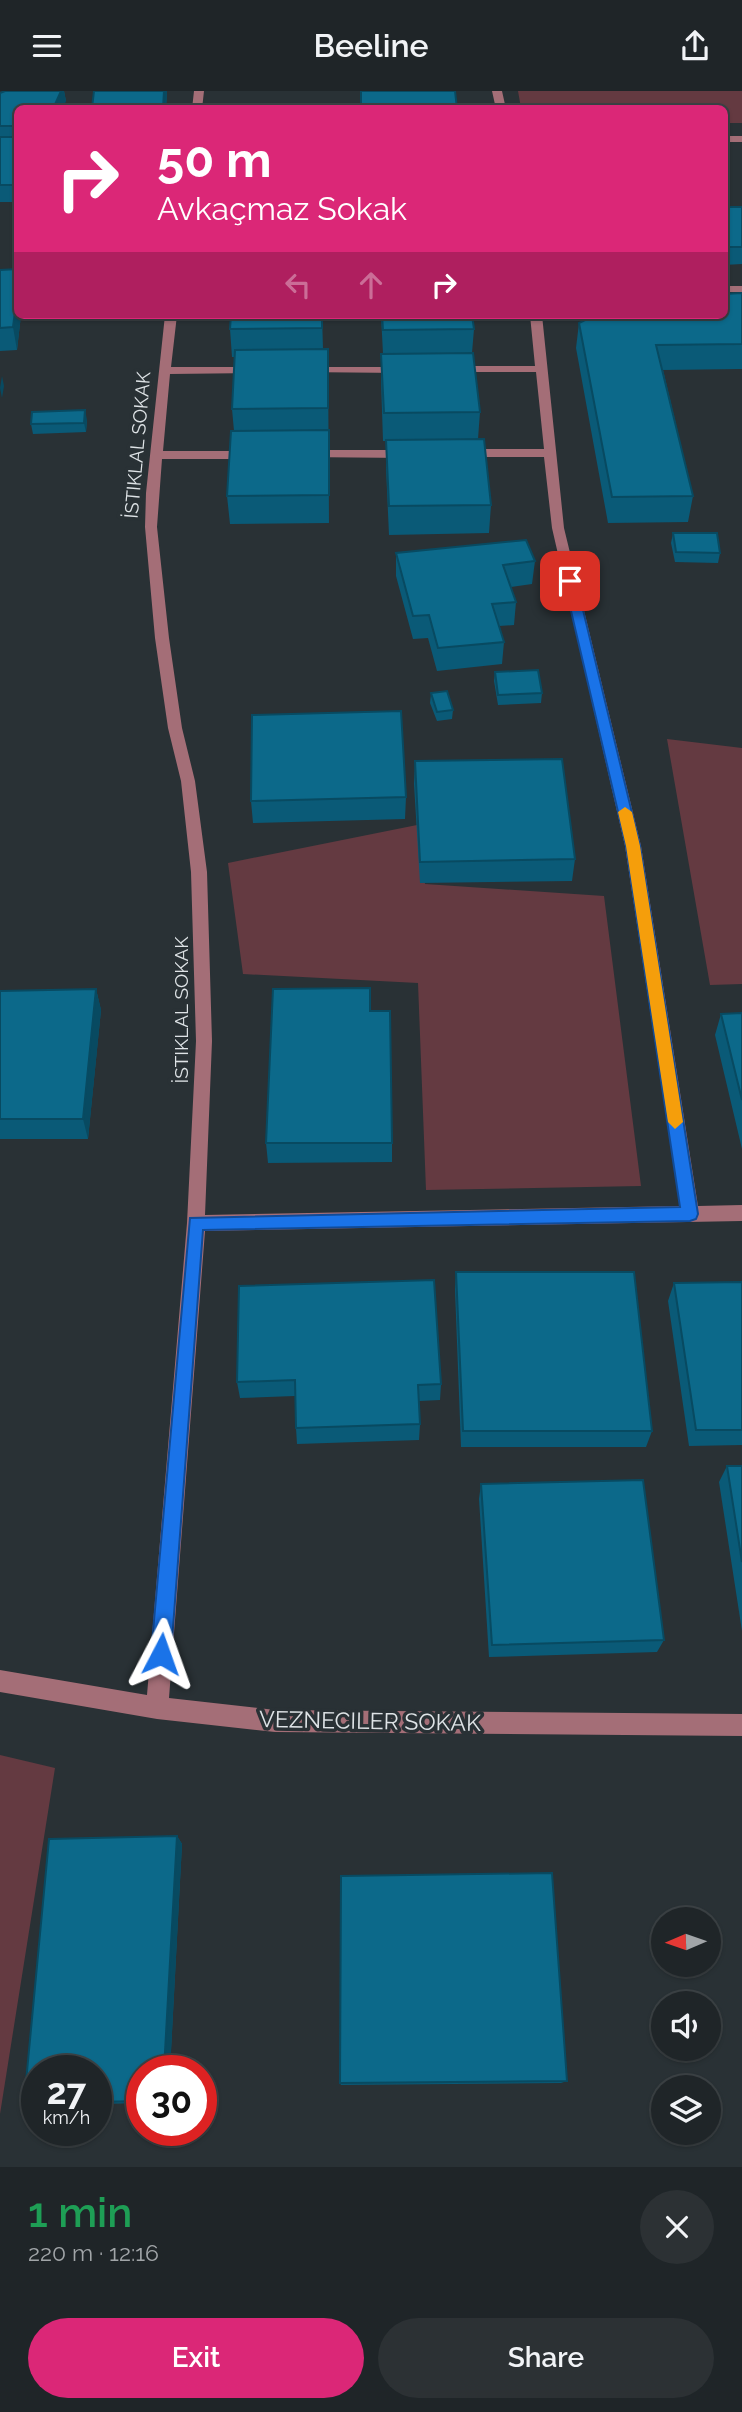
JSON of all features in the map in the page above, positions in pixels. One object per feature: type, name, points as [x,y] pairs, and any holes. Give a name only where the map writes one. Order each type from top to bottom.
[{"type":"street","name":"İSTIKLAL SOKAK","points":[[157,1708],[196,1223],[204,1041],[201,911],[188,781],[169,686],[151,527],[170,319]]},
{"type":"street","points":[[536,319],[558,529],[633,846],[690,1214]]},
{"type":"street","points":[[443,369],[541,369]]},
{"type":"street","points":[[164,371],[276,370]]},
{"type":"street","points":[[290,370],[415,370]]},
{"type":"street","points":[[296,454],[417,453]]},
{"type":"street","points":[[457,453],[550,453]]},
{"type":"street","points":[[156,456],[268,454]]},
{"type":"street","points":[[196,1223],[742,1213]]},
{"type":"street","name":"VEZNECILER SOKAK","points":[[0,1681],[157,1708],[275,1721],[742,1725]]},
{"type":"shaded area","points":[[518,91],[742,91],[742,123],[728,123],[728,105],[520,105]]},
{"type":"shaded area","points":[[667,739],[742,748],[742,984],[710,985]]},
{"type":"shaded area","points":[[417,825],[425,884],[604,896],[641,1186],[426,1190],[418,983],[243,974],[228,863]]},
{"type":"shaded area","points":[[0,1755],[55,1768],[0,2114]]},
{"type":"building","points":[[61,91],[55,105],[14,105],[14,126],[0,126],[0,93]]},
{"type":"building","points":[[94,91],[164,91],[163,105],[92,105]]},
{"type":"building","points":[[361,91],[455,91],[457,105],[361,105]]},
{"type":"building","points":[[0,137],[14,137],[14,185],[0,185]]},
{"type":"building","points":[[728,207],[742,207],[742,247],[728,247]]},
{"type":"building","points":[[14,269],[13,327],[0,328],[0,270]]},
{"type":"building","points":[[742,293],[742,344],[656,345],[693,496],[612,497],[579,323],[587,319],[728,319],[728,294]]},
{"type":"building","points":[[231,319],[322,319],[322,328],[230,329]]},
{"type":"building","points":[[382,319],[473,319],[474,329],[383,330]]},
{"type":"building","points":[[328,349],[328,408],[232,409],[235,350]]},
{"type":"building","points":[[473,353],[480,412],[384,413],[381,354]]},
{"type":"building","points":[[85,410],[84,423],[31,424],[32,412]]},
{"type":"building","points":[[329,430],[329,495],[227,496],[231,431]]},
{"type":"building","points":[[484,439],[491,505],[389,506],[386,440]]},
{"type":"building","points":[[673,533],[717,533],[720,553],[676,552]]},
{"type":"building","points":[[526,540],[535,561],[503,565],[516,602],[492,604],[504,642],[438,648],[429,615],[413,616],[396,553]]},
{"type":"building","points":[[538,670],[542,693],[498,695],[495,672]]},
{"type":"building","points":[[447,691],[453,710],[437,712],[431,693]]},
{"type":"building","points":[[401,711],[406,797],[251,801],[252,715]]},
{"type":"building","points":[[562,759],[575,859],[420,862],[415,761]]},
{"type":"building","points":[[370,988],[370,1011],[390,1011],[392,1143],[266,1143],[273,989]]},
{"type":"building","points":[[96,989],[83,1119],[0,1119],[0,991]]},
{"type":"building","points":[[742,1013],[742,1100],[721,1014]]},
{"type":"building","points":[[456,1272],[634,1272],[652,1431],[463,1431]]},
{"type":"building","points":[[434,1280],[441,1384],[418,1385],[420,1424],[296,1428],[295,1380],[237,1382],[239,1286]]},
{"type":"building","points":[[742,1282],[742,1430],[696,1430],[674,1283]]},
{"type":"building","points":[[727,1466],[742,1466],[742,1562]]},
{"type":"building","points":[[643,1480],[664,1640],[492,1645],[481,1484]]},
{"type":"building","points":[[177,1836],[165,2055],[126,2055],[126,2101],[112,2102],[112,2055],[29,2055],[49,1839]]},
{"type":"building","points":[[552,1873],[567,2081],[340,2083],[341,1876]]},
{"type":"slow traffic","points":[[625,812],[633,846],[675,1122]]},
{"type":"route","points":[[161,1654],[196,1223],[690,1214],[633,846],[570,581]]}]
